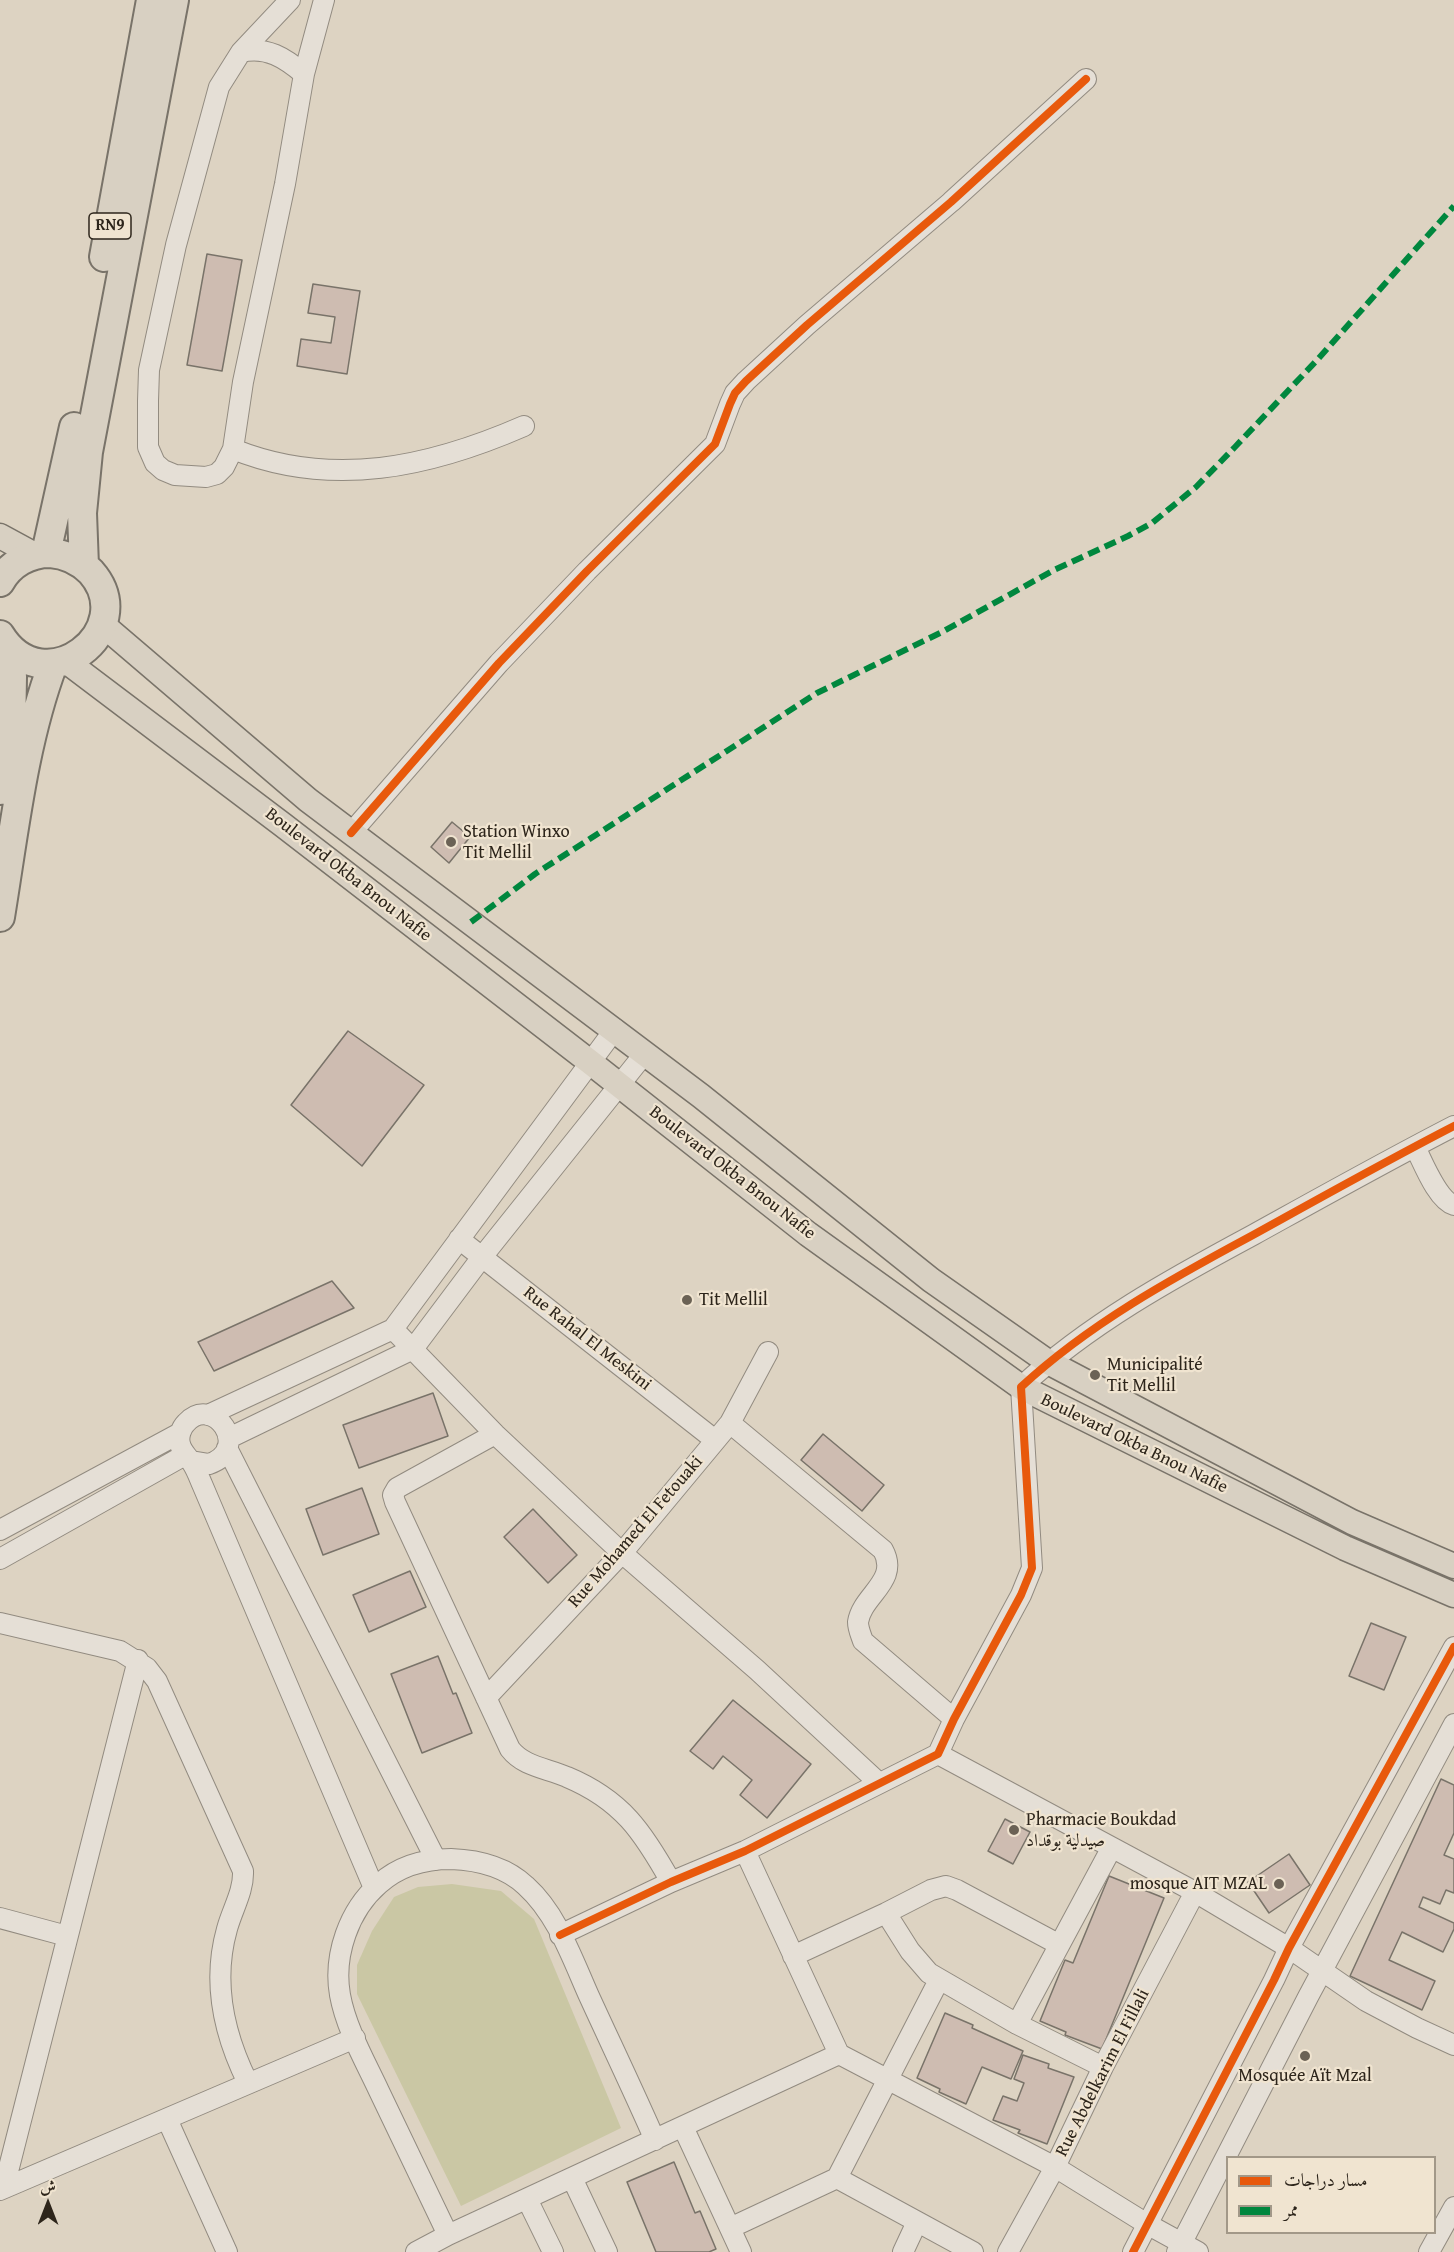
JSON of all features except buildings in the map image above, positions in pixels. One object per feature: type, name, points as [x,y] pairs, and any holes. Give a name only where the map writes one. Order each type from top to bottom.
[{"type":"highway","name":"RN9","points":[[41,554],[71,442],[151,0]]},
{"type":"highway","name":"RN9","points":[[84,566],[82,513],[88,452],[174,0]]},
{"type":"highway","points":[[0,582],[6,573],[17,564],[41,554],[66,556],[84,566],[95,578],[102,592],[104,608],[102,624],[92,643],[85,651],[60,662],[44,664],[26,659],[5,642]]},
{"type":"highway","points":[[0,790],[11,735],[12,677],[5,642]]},
{"type":"highway","points":[[0,917],[21,791],[39,706],[60,662]]},
{"type":"main road","points":[[0,536],[41,554]]},
{"type":"main road","name":"Boulevard Okba Bnou Nafie","points":[[102,624],[308,800],[615,1029],[931,1280],[1048,1362],[1352,1521],[1454,1566]]},
{"type":"main road","name":"Boulevard Okba Bnou Nafie","points":[[60,662],[283,825],[591,1062],[808,1234],[1021,1388],[1345,1548],[1454,1595]]},
{"type":"street","points":[[290,0],[241,52],[219,87],[176,245],[149,370],[148,401],[148,447],[155,463],[163,470],[175,475],[206,477],[218,474],[225,467],[233,449],[243,382],[285,184],[304,74],[324,0]]},
{"type":"street","points":[[241,52],[257,50],[274,53],[304,74]]},
{"type":"street","points":[[351,833],[499,663],[587,571],[715,444],[735,393],[746,381],[807,325],[951,202],[1086,79]]},
{"type":"street","points":[[233,449],[252,456],[294,465],[346,471],[370,470],[420,461],[479,445],[524,426]]},
{"type":"street","points":[[0,1533],[180,1433],[190,1419],[208,1415],[393,1329],[615,1029]]},
{"type":"street","points":[[188,1458],[203,1464],[215,1462],[225,1454],[228,1443],[413,1349],[482,1257],[645,1053]]},
{"type":"street","points":[[560,1935],[671,1882],[745,1851],[938,1754],[954,1719],[1021,1595],[1032,1568],[1021,1388],[1048,1362],[1102,1323],[1170,1280],[1454,1126]]},
{"type":"street","points":[[1415,1147],[1440,1194],[1454,1205]]},
{"type":"street","name":"Rue Rahal El Meskini","points":[[459,1239],[716,1440]]},
{"type":"street","points":[[393,1329],[495,1434],[622,1553],[757,1670],[879,1783]]},
{"type":"street","name":"Rue Mohamed El Fetouaki","points":[[486,1698],[622,1553],[730,1424],[768,1352]]},
{"type":"street","points":[[208,1415],[222,1422],[228,1443],[436,1860]]},
{"type":"street","points":[[730,1424],[883,1550],[888,1558],[885,1577],[858,1622],[863,1641],[954,1719]]},
{"type":"street","points":[[180,1433],[179,1443],[188,1458],[375,1888]]},
{"type":"street","points":[[495,1434],[397,1488],[393,1495],[506,1743],[514,1755],[530,1765],[576,1781],[613,1803],[642,1832],[671,1882]]},
{"type":"street","points":[[0,1559],[188,1458]]},
{"type":"street","points":[[0,1623],[120,1651],[138,1660],[157,1682],[243,1871],[241,1888],[223,1943],[221,1992],[230,2044],[248,2083]]},
{"type":"street","points":[[1132,2252],[1289,1948],[1454,1647]]},
{"type":"street","points":[[2,2188],[138,1660]]},
{"type":"street","points":[[1231,2156],[1322,1971],[1447,1754],[1454,1724]]},
{"type":"street","points":[[938,1754],[1111,1849],[1195,1892],[1289,1948],[1366,2001],[1417,2028],[1454,2044]]},
{"type":"street","points":[[1017,2024],[1111,1849]]},
{"type":"street","points":[[745,1851],[839,2054],[1055,2167],[1186,2249],[1226,2167]]},
{"type":"street","points":[[448,2235],[355,2037],[344,2012],[340,1993],[340,1954],[352,1919],[375,1888],[399,1870],[436,1860],[479,1862],[514,1876],[535,1895],[546,1909],[560,1935],[655,2140]]},
{"type":"street","points":[[794,1956],[931,1890],[946,1886],[1058,1944]]},
{"type":"street","name":"Rue Abdelkarim El Fillali","points":[[1008,2252],[1055,2167],[1195,1892]]},
{"type":"street","points":[[886,1913],[910,1951],[929,1973],[1017,2024],[1104,2067]]},
{"type":"street","points":[[0,1918],[67,1936]]},
{"type":"street","points":[[730,2228],[837,2178],[939,1980]]},
{"type":"street","points":[[2,2188],[355,2037]]},
{"type":"street","points":[[422,2251],[448,2235],[839,2054]]},
{"type":"street","points":[[167,2119],[227,2252]]},
{"type":"street","points":[[683,2127],[741,2252]]},
{"type":"street","points":[[572,2178],[607,2252]]},
{"type":"street","points":[[837,2178],[973,2252]]},
{"type":"street","points":[[527,2199],[553,2252]]},
{"type":"street","points":[[1429,2252],[1454,2207]]},
{"type":"street","points":[[903,2252],[916,2222]]},
{"type":"shaded area","points":[[452,1884],[501,1891],[534,1919],[621,2128],[461,2206],[357,1994],[357,1965],[372,1931],[394,1897],[418,1887]]},
{"type":"marked path","points":[[471,922],[535,874],[817,693],[942,632],[1054,570],[1152,523],[1196,487],[1235,447],[1318,359],[1454,206]]},
{"type":"cycle path","points":[[351,833],[499,663],[587,571],[715,444],[735,393],[746,381],[807,325],[951,202],[1086,79]]},
{"type":"cycle path","points":[[560,1935],[671,1882],[745,1851],[938,1754],[954,1719],[1021,1595],[1032,1568],[1021,1387],[1074,1343],[1161,1286],[1454,1126]]},
{"type":"cycle path","points":[[1133,2252],[1289,1948],[1454,1647]]},
{"type":"place","name":"Station Winxo Tit Mellil","points":[[451,842]]},
{"type":"place","name":"Tit Mellil","points":[[687,1300]]},
{"type":"place","name":"Municipalité Tit Mellil","points":[[1095,1375]]},
{"type":"place","name":"Pharmacie Boukdad صيدلية بوقداد","points":[[1014,1830]]},
{"type":"place","name":"mosque AIT MZAL","points":[[1279,1884]]},
{"type":"place","name":"Mosquée Aït Mzal","points":[[1305,2056]]}]
